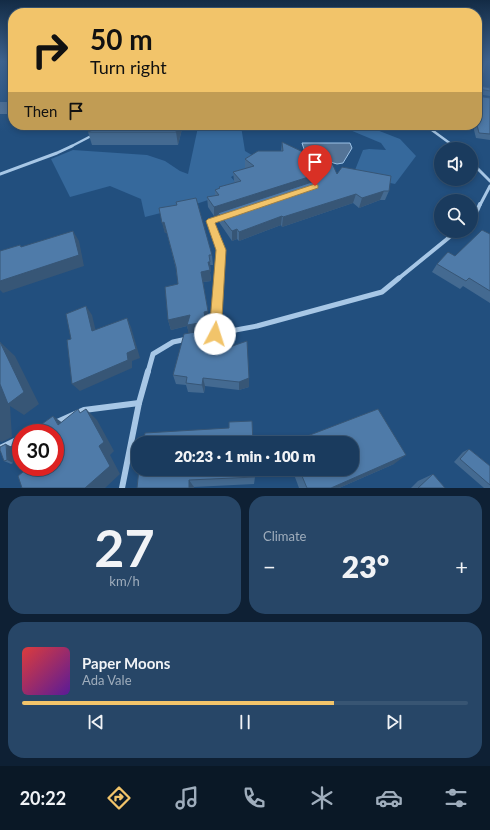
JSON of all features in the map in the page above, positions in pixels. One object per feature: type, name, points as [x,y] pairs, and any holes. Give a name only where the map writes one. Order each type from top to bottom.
[{"type":"street","points":[[432,130],[448,142]]},
{"type":"street","points":[[0,174],[57,153],[100,132]]},
{"type":"street","points":[[478,169],[490,181]]},
{"type":"street","points":[[478,209],[490,186]]},
{"type":"street","points":[[215,334],[221,250],[211,221],[226,216]]},
{"type":"street","points":[[122,488],[139,403],[152,354],[173,342],[257,326],[382,292],[448,238]]},
{"type":"street","points":[[52,424],[84,410],[139,403]]},
{"type":"street","points":[[0,448],[12,442]]},
{"type":"shaded area","points":[[197,130],[242,130],[245,151],[260,160],[231,177],[241,189],[196,204],[145,217],[141,199],[110,186],[70,197],[51,159],[73,150],[147,155],[165,161],[180,171],[188,174]]},
{"type":"shaded area","points":[[350,130],[377,130],[400,139],[416,156],[395,184],[353,175],[363,150],[386,150],[381,143]]},
{"type":"shaded area","points":[[302,143],[350,143],[352,148],[343,163],[337,164],[306,155]]},
{"type":"building","points":[[482,86],[490,88],[490,91],[482,90]]},
{"type":"building","points":[[482,97],[490,98],[490,134],[479,133],[478,130],[482,130]]},
{"type":"building","points":[[93,130],[177,130],[176,132],[88,132]]},
{"type":"building","points":[[282,142],[322,161],[325,160],[328,164],[332,163],[337,174],[342,167],[391,176],[389,191],[384,191],[362,198],[356,194],[283,217],[282,216],[239,232],[237,229],[232,231],[218,213],[318,180],[320,177],[318,174],[214,207],[207,197],[219,195],[215,190],[220,188],[219,187],[241,181],[233,172],[254,166],[245,159],[258,151],[283,151]]},
{"type":"building","points":[[196,198],[212,255],[209,255],[210,262],[208,262],[210,270],[201,272],[208,311],[204,312],[206,322],[187,325],[190,315],[168,320],[165,287],[178,284],[176,267],[164,222],[162,223],[159,208],[177,205],[176,202]]},
{"type":"building","points":[[482,230],[490,234],[490,291],[469,278],[466,281],[437,264],[448,252],[455,256],[474,238],[478,238],[478,234]]},
{"type":"building","points":[[73,231],[79,255],[0,281],[0,251],[20,245],[21,247]]},
{"type":"building","points":[[86,306],[92,331],[127,318],[136,349],[127,353],[128,360],[72,384],[67,340],[71,339],[66,314]]},
{"type":"building","points":[[207,330],[212,353],[247,341],[249,378],[239,382],[203,378],[202,385],[186,383],[187,377],[173,375],[184,334]]},
{"type":"building","points":[[0,342],[24,392],[8,404],[0,384]]},
{"type":"building","points":[[78,409],[80,413],[86,409],[104,442],[99,446],[110,466],[85,488],[22,488],[18,476],[64,476],[64,424],[59,424]]},
{"type":"building","points":[[378,409],[406,455],[359,476],[359,436],[307,436]]},
{"type":"building","points":[[53,416],[57,424],[42,424]]},
{"type":"building","points":[[252,421],[253,436],[144,436],[145,433],[229,428],[229,422]]},
{"type":"building","points":[[6,444],[7,460],[4,461],[0,447]]},
{"type":"building","points":[[469,449],[490,466],[490,485],[460,459]]},
{"type":"building","points":[[433,474],[445,488],[418,488]]},
{"type":"building","points":[[138,476],[255,476],[189,480],[189,488],[137,488]]},
{"type":"building","points":[[302,476],[358,476],[331,488],[307,488]]},
{"type":"waterway","points":[[0,108],[8,108]]},
{"type":"route","points":[[215,334],[221,250],[211,221],[315,186]]}]
